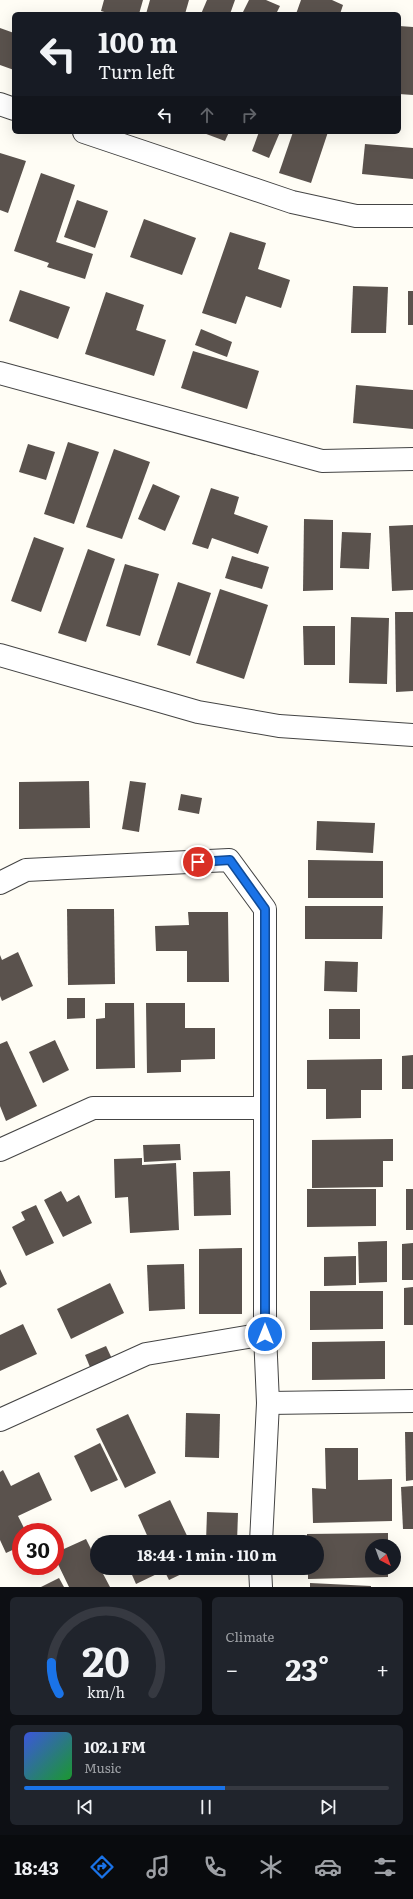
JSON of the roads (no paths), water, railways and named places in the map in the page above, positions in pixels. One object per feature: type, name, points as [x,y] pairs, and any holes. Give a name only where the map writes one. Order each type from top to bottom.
[{"type":"street","points":[[0,104],[12,108]]},
{"type":"street","points":[[90,134],[292,202],[356,216],[413,216]]},
{"type":"street","points":[[0,374],[322,461],[413,459]]},
{"type":"street","points":[[0,655],[198,712],[279,726],[413,735]]},
{"type":"street","points":[[0,882],[26,870],[230,860],[265,909],[265,1334],[268,1403],[261,1535]]},
{"type":"street","points":[[0,1150],[93,1108],[265,1108]]},
{"type":"street","points":[[0,1420],[146,1354],[265,1334]]},
{"type":"street","points":[[268,1403],[413,1401]]}]
